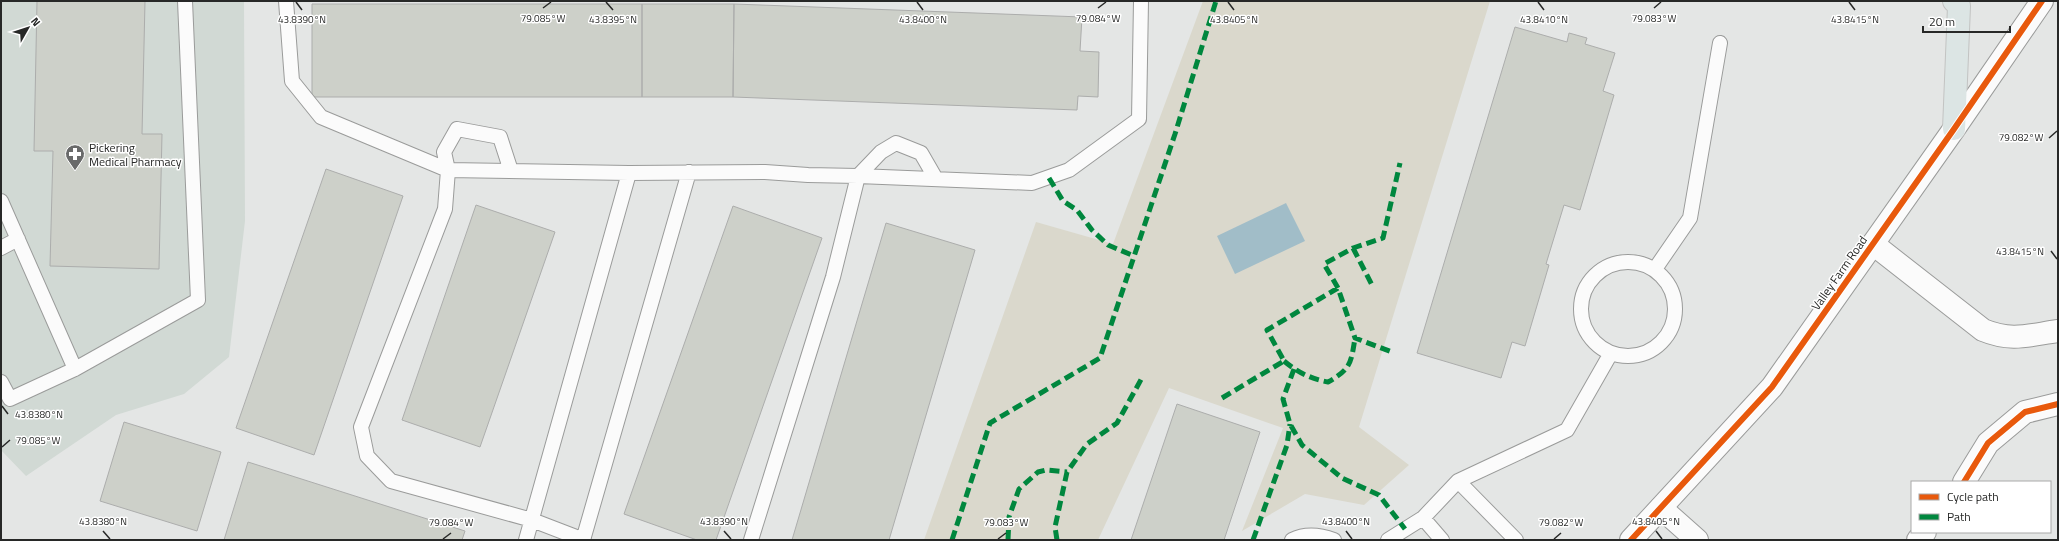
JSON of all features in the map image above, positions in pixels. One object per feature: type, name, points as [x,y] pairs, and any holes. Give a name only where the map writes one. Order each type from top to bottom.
[{"type":"main road","points":[[1954,1],[1959,6],[1954,129]]},
{"type":"street","name":"Valley Farm Road","points":[[1631,540],[1772,387],[1954,129],[2042,1]]},
{"type":"street","points":[[1873,244],[1983,330],[1995,335],[2019,338],[2058,331]]},
{"type":"street","points":[[1965,481],[1988,443],[2025,412],[2058,404]]},
{"type":"street","points":[[1661,508],[1697,540]]},
{"type":"lane","points":[[1,382],[10,399],[75,369],[198,300],[185,1]]},
{"type":"lane","points":[[286,1],[292,81],[321,117],[448,170],[629,173],[765,172],[1032,183],[1069,170],[1139,119],[1141,1]]},
{"type":"lane","points":[[1655,269],[1690,218],[1720,44]]},
{"type":"lane","points":[[511,171],[500,137],[457,129],[444,152],[448,170],[445,209],[361,427],[367,456],[391,481],[532,520],[584,540],[689,172]]},
{"type":"lane","points":[[751,540],[833,277],[858,176],[881,152],[896,143],[921,153],[936,179]]},
{"type":"lane","points":[[526,540],[629,173]]},
{"type":"lane","points":[[1,201],[75,369]]},
{"type":"lane","points":[[1,248],[18,240]]},
{"type":"lane","points":[[1633,262],[1655,269],[1665,279],[1674,295],[1675,314],[1670,331],[1658,345],[1642,354],[1623,356],[1611,353],[1591,338],[1583,322],[1581,304],[1586,286],[1598,272],[1615,263],[1633,262]]},
{"type":"lane","points":[[1388,540],[1423,518],[1458,481],[1567,430],[1611,353]]},
{"type":"lane","points":[[1458,481],[1516,540]]},
{"type":"lane","points":[[1423,518],[1442,540]]},
{"type":"lane","points":[[1292,540],[1298,537],[1318,535],[1334,540]]},
{"type":"shaded area","points":[[1,1],[244,1],[245,221],[229,357],[184,394],[116,415],[26,476],[1,450]]},
{"type":"shaded area","points":[[1203,1],[1490,1],[1359,427],[1409,465],[1364,505],[1305,494],[1242,531],[1283,428],[1169,388],[1098,540],[924,540],[1036,222],[1113,244]]},
{"type":"water","points":[[1286,203],[1305,241],[1235,274],[1217,236]]},
{"type":"building","points":[[37,1],[145,1],[142,134],[162,134],[159,269],[50,266],[53,151],[34,151]]},
{"type":"building","points":[[312,4],[642,4],[642,97],[312,97]]},
{"type":"building","points":[[642,4],[734,4],[733,97],[642,97]]},
{"type":"building","points":[[734,4],[1082,17],[1080,51],[1099,52],[1098,97],[1078,96],[1077,110],[733,97]]},
{"type":"building","points":[[1515,27],[1567,42],[1569,33],[1587,38],[1585,44],[1615,53],[1603,91],[1614,95],[1580,210],[1564,205],[1546,264],[1549,265],[1525,346],[1512,342],[1501,378],[1417,353]]},
{"type":"building","points":[[326,169],[403,196],[314,455],[236,428]]},
{"type":"building","points":[[476,205],[555,232],[480,447],[402,420]]},
{"type":"building","points":[[733,206],[822,238],[716,540],[697,540],[624,514]]},
{"type":"building","points":[[886,223],[975,250],[889,540],[792,540]]},
{"type":"building","points":[[1177,404],[1260,432],[1224,540],[1131,540]]},
{"type":"building","points":[[124,422],[221,452],[197,531],[100,501]]},
{"type":"building","points":[[248,462],[465,531],[462,540],[224,540]]},
{"type":"marked path","points":[[952,540],[990,423],[1100,358],[1175,134],[1216,1]]},
{"type":"marked path","points":[[1338,288],[1324,264],[1353,248],[1383,238],[1400,163]]},
{"type":"marked path","points":[[1049,178],[1063,201],[1077,210],[1092,230],[1108,245],[1134,256]]},
{"type":"marked path","points":[[1353,248],[1372,285]]},
{"type":"marked path","points":[[1222,398],[1284,361],[1267,330],[1338,288],[1355,338],[1392,352]]},
{"type":"marked path","points":[[1284,361],[1304,374],[1328,382],[1346,369],[1351,359],[1355,338]]},
{"type":"marked path","points":[[1294,369],[1283,399],[1290,424],[1302,445],[1342,478],[1379,495],[1405,529]]},
{"type":"marked path","points":[[1057,540],[1055,527],[1067,472],[1087,444],[1117,423],[1143,376]]},
{"type":"marked path","points":[[1253,540],[1287,445],[1290,424]]},
{"type":"marked path","points":[[1008,540],[1009,517],[1019,489],[1038,472],[1046,470],[1067,472]]},
{"type":"cycle path","points":[[1631,540],[1772,387],[1954,129],[2042,1]]},
{"type":"cycle path","points":[[1965,481],[1988,443],[2025,412],[2058,404]]},
{"type":"place","name":"Pickering Medical Pharmacy","points":[[75,171]]}]
